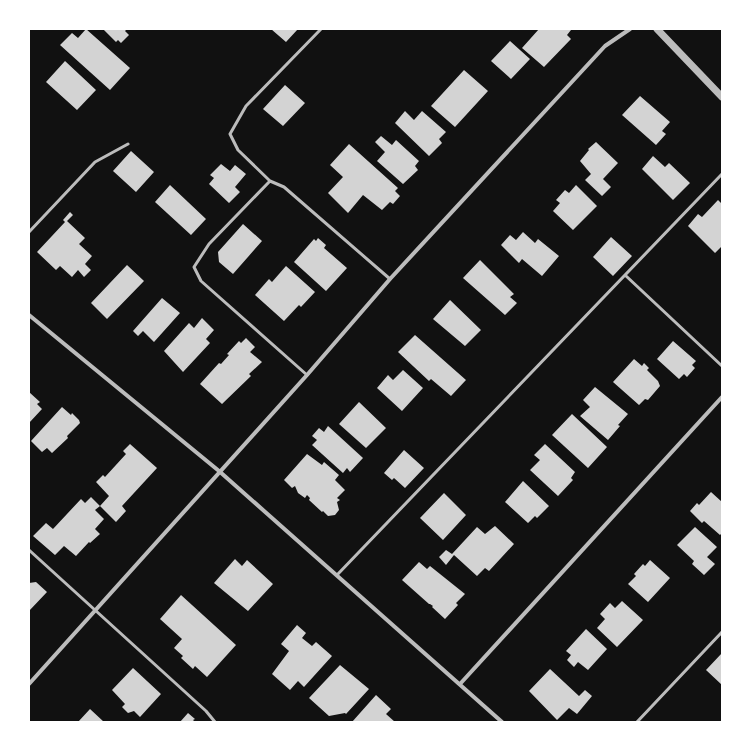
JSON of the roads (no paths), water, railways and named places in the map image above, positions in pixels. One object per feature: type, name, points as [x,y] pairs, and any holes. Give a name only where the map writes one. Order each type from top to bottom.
[{"type":"street","points":[[29,684],[219,471],[307,375],[390,279],[605,46],[630,29]]},
{"type":"street","points":[[657,29],[722,97]]},
{"type":"street","points":[[29,315],[219,471],[502,722]]},
{"type":"street","points":[[460,684],[722,397]]},
{"type":"lane","points":[[321,29],[246,106],[230,134],[238,150],[270,182],[284,187],[390,279]]},
{"type":"lane","points":[[29,232],[96,162],[128,144]]},
{"type":"lane","points":[[337,575],[722,174]]},
{"type":"lane","points":[[270,182],[210,244],[194,266],[202,281],[307,375]]},
{"type":"lane","points":[[625,275],[722,366]]},
{"type":"lane","points":[[29,550],[206,711],[215,722]]},
{"type":"lane","points":[[637,722],[722,632]]}]
